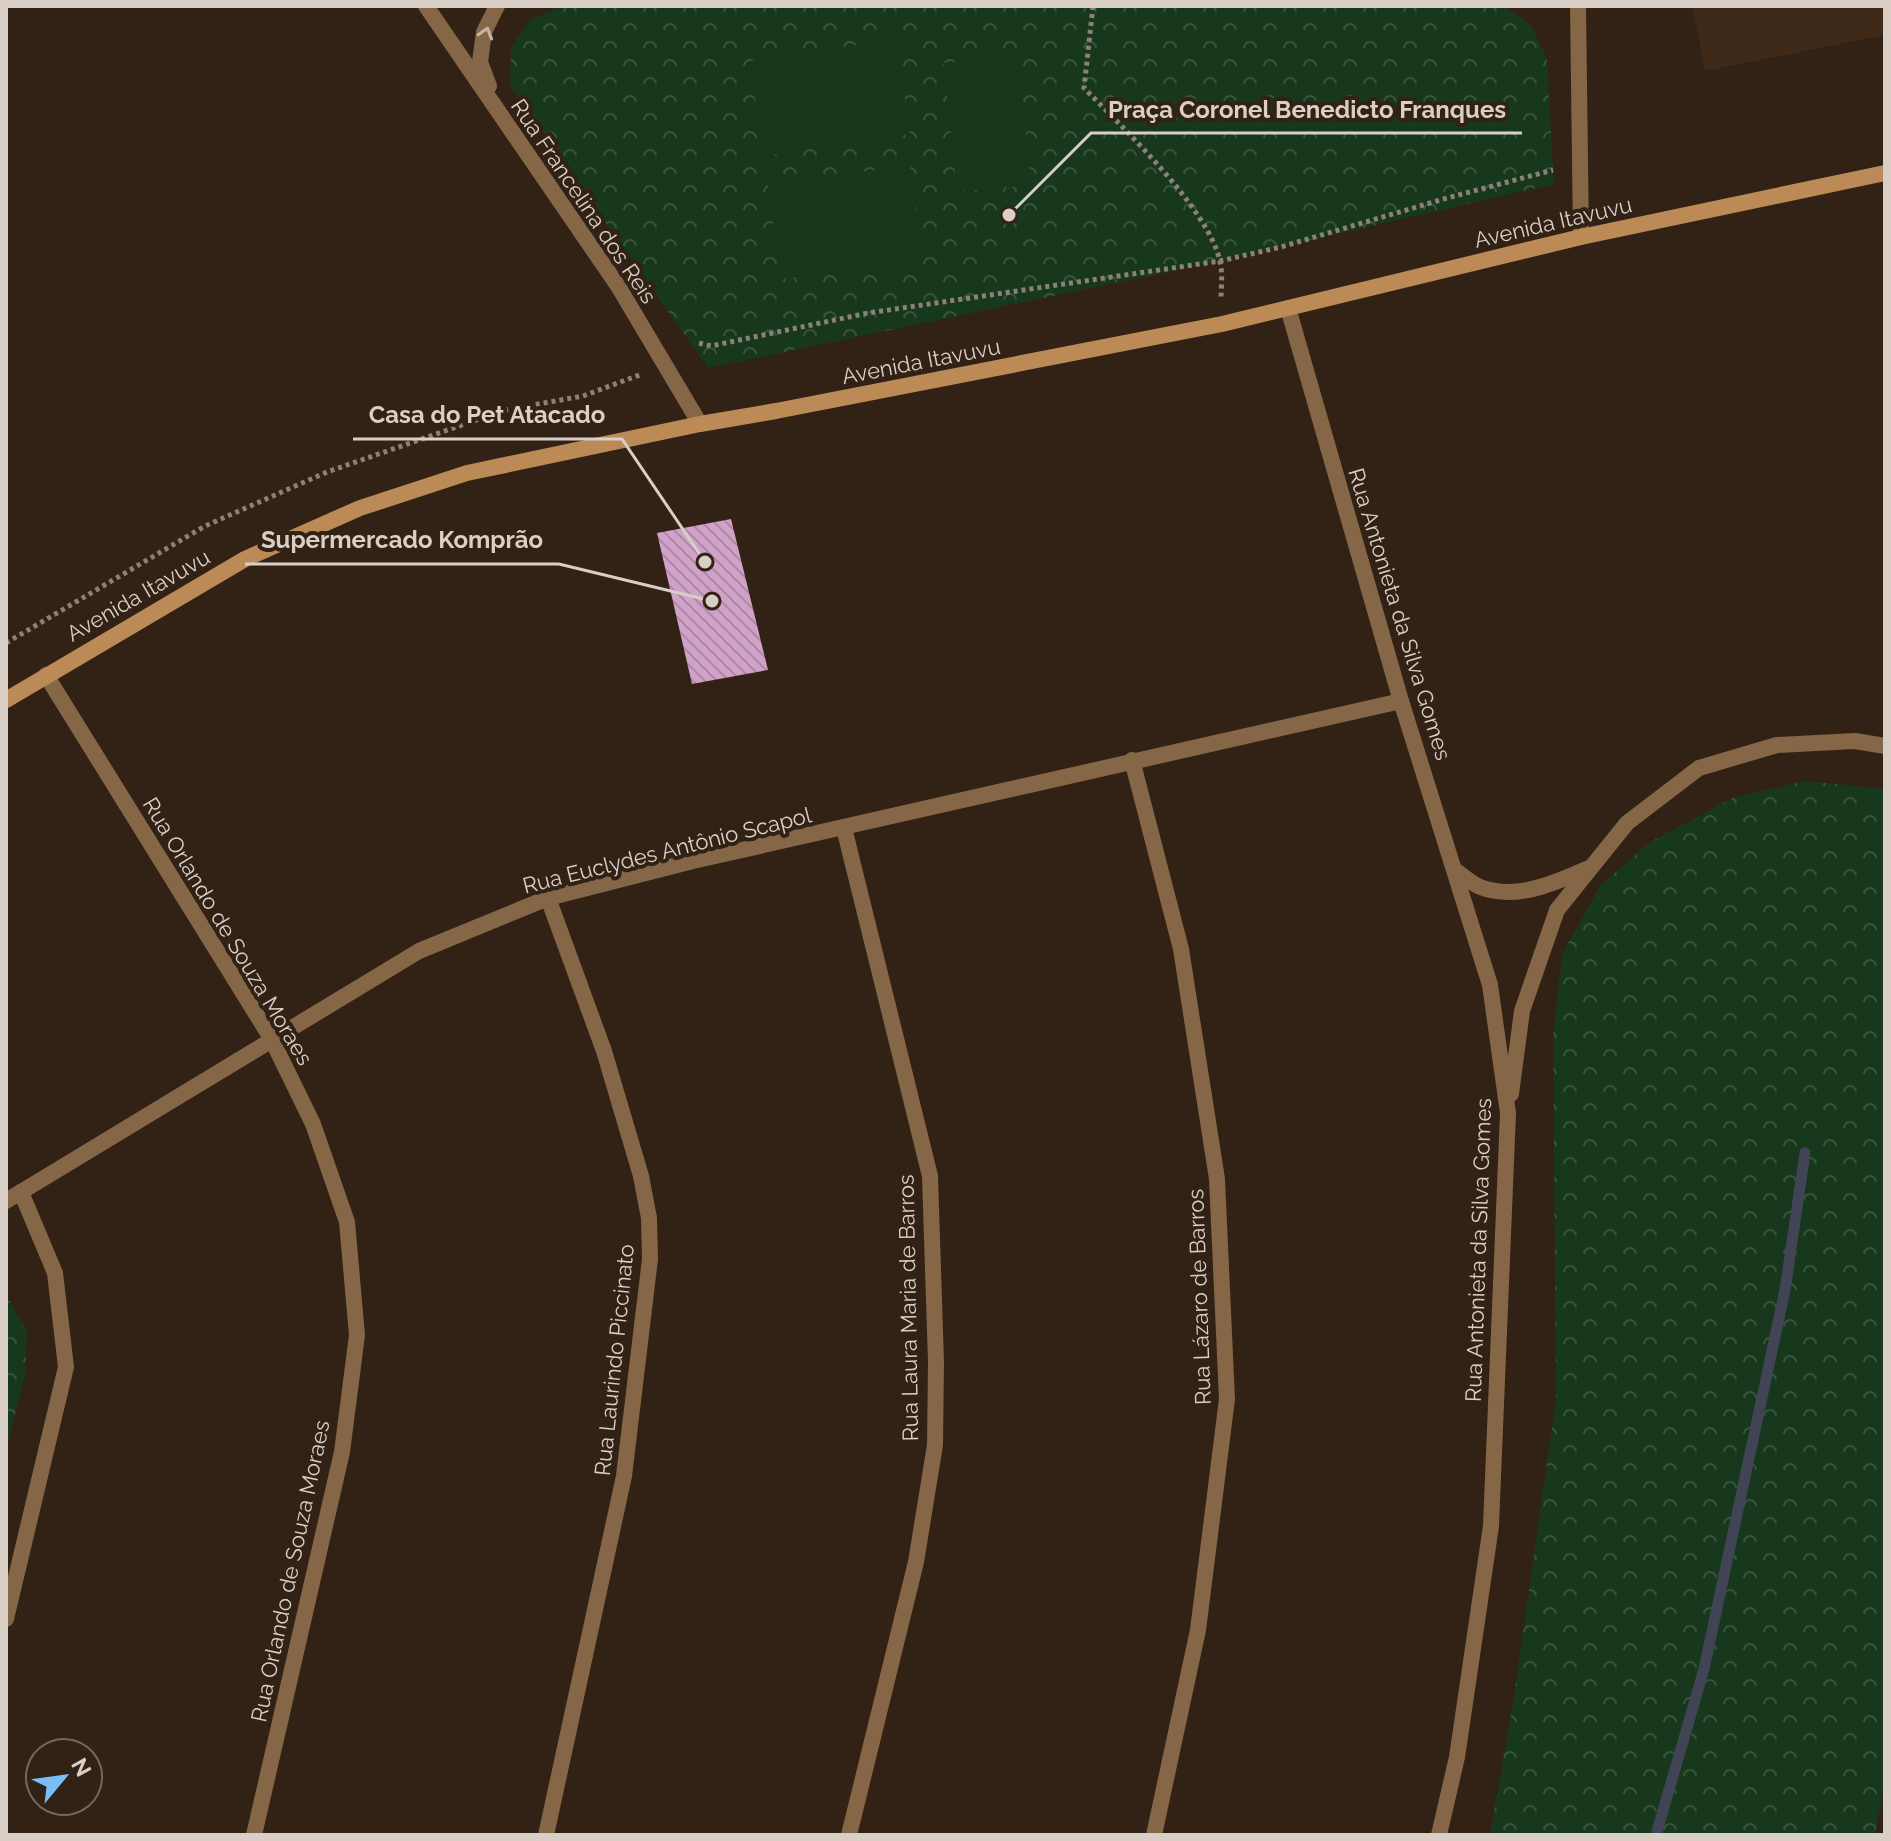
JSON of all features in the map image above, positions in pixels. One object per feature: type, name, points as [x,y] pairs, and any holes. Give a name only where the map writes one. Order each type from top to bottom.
[{"type":"main road","name":"Avenida Itavuvu","points":[[6,700],[245,559],[360,508],[467,473],[700,424],[1222,324],[1581,237],[1885,173]]},
{"type":"street","name":"Rua Francelina dos Reis","points":[[426,6],[618,286],[700,424]]},
{"type":"street","points":[[497,6],[484,32],[480,62],[499,114]]},
{"type":"street","points":[[1578,6],[1581,237]]},
{"type":"street","name":"Rua Antonieta da Silva Gomes","points":[[1288,308],[1401,701],[1490,985],[1508,1113],[1491,1526],[1457,1757],[1439,1835]]},
{"type":"street","name":"Rua Orlando de Souza Moraes","points":[[46,675],[271,1038],[313,1124],[347,1222],[357,1335],[342,1452],[254,1835]]},
{"type":"street","name":"Rua Euclydes Antônio Scapol","points":[[6,1201],[419,951],[548,898],[693,861],[1401,701]]},
{"type":"street","points":[[1508,1113],[1522,1011],[1557,910],[1627,823],[1699,768],[1777,745],[1855,741],[1885,746]]},
{"type":"street","name":"Rua Lázaro de Barros","points":[[1132,760],[1181,949],[1217,1179],[1227,1399],[1198,1630],[1154,1835]]},
{"type":"street","name":"Rua Laura Maria de Barros","points":[[844,828],[930,1176],[936,1362],[935,1445],[916,1562],[849,1835]]},
{"type":"street","points":[[1456,871],[1483,888],[1514,891],[1539,888],[1590,867]]},
{"type":"street","name":"Rua Laurindo Piccinato","points":[[546,1835],[624,1476],[650,1259],[649,1218],[641,1176],[604,1051],[548,898]]},
{"type":"street","points":[[6,1619],[66,1367],[55,1273],[21,1192]]},
{"type":"path","points":[[1093,6],[1084,88],[1157,164],[1200,219],[1220,261],[1222,324]]},
{"type":"path","points":[[699,343],[711,346],[868,313],[1220,261],[1281,247],[1553,170]]},
{"type":"path","points":[[6,643],[205,526],[327,472],[386,450],[505,410],[583,396],[650,371],[655,360],[654,348]]},
{"type":"shaded area","points":[[1692,6],[1885,6],[1885,29],[1880,36],[1705,71]]},
{"type":"green space","points":[[564,6],[1504,6],[1530,24],[1547,59],[1554,184],[1220,261],[708,368],[510,87],[511,48],[531,19]]},
{"type":"green space","points":[[896,39],[910,134],[763,156],[750,61]]},
{"type":"green space","points":[[1018,55],[1031,185],[957,192],[944,63]]},
{"type":"green space","points":[[910,166],[923,260],[781,279],[768,184]]},
{"type":"green space","points":[[1805,781],[1885,789],[1885,1781],[1875,1835],[1490,1835],[1514,1696],[1556,1399],[1553,1035],[1562,954],[1601,885],[1650,842],[1733,798]]},
{"type":"green space","points":[[6,1295],[27,1331],[25,1375],[6,1450]]},
{"type":"building","points":[[731,519],[768,670],[692,684],[657,533]]},
{"type":"waterway","points":[[1656,1835],[1704,1669],[1785,1290],[1805,1153]]},
{"type":"place","name":"Praça Coronel Benedicto Franques","points":[[1009,215]]},
{"type":"place","name":"Casa do Pet Atacado","points":[[705,562]]},
{"type":"place","name":"Supermercado Komprão","points":[[712,601]]}]
